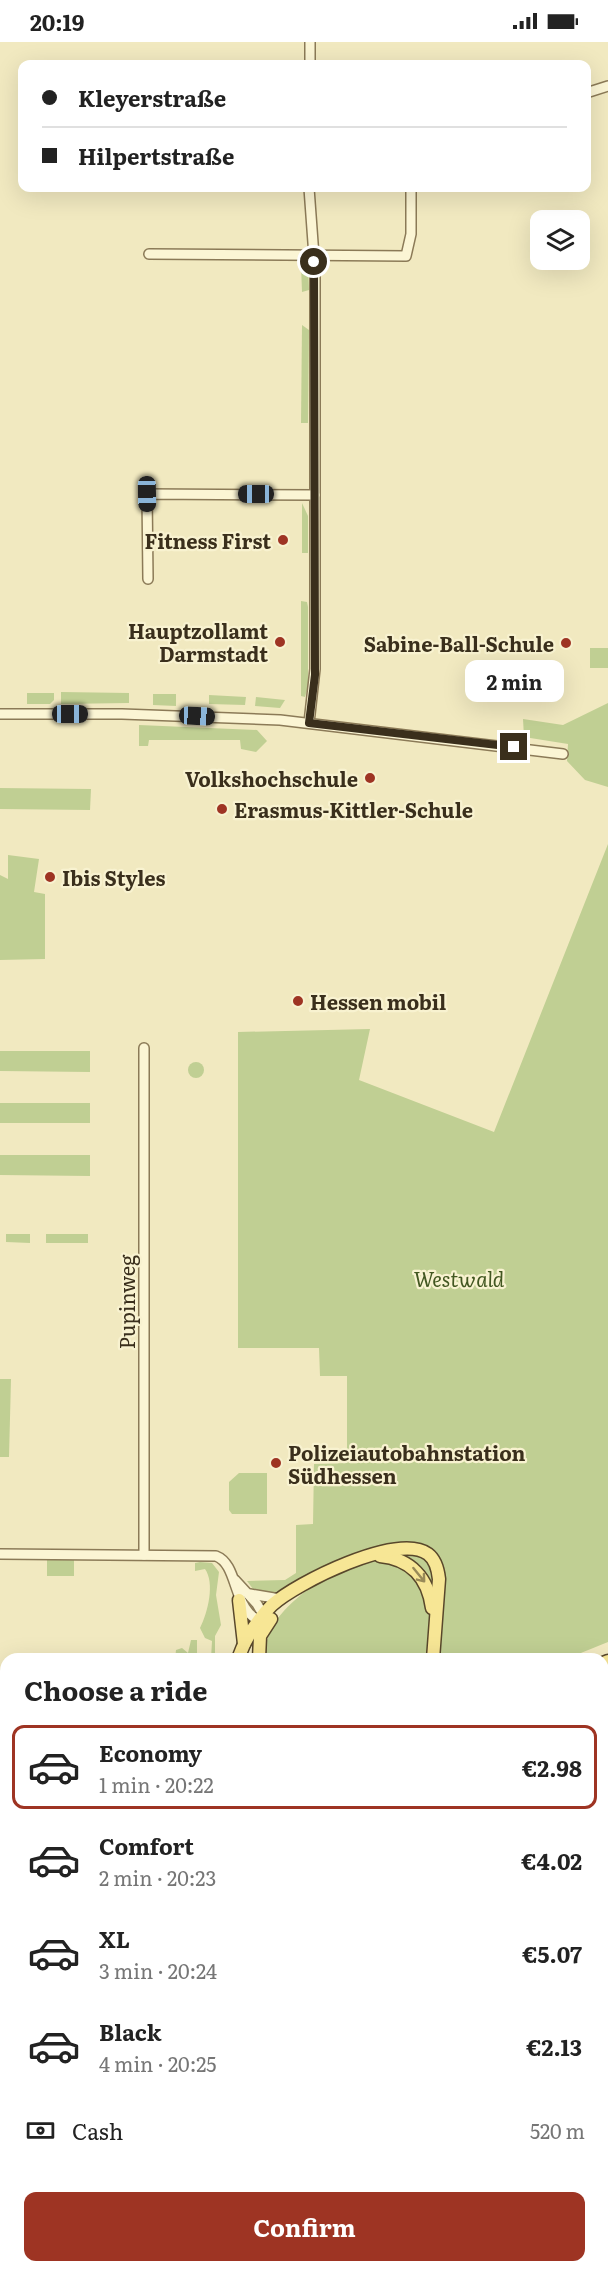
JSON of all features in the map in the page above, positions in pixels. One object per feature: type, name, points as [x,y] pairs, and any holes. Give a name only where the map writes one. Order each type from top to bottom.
[{"type":"main road","points":[[240,1653],[244,1644],[280,1599],[311,1581],[370,1556],[407,1548],[421,1551],[431,1557],[436,1564],[439,1579],[433,1653]]},
{"type":"main road","points":[[370,1556],[392,1558],[414,1568],[428,1587],[434,1626]]},
{"type":"main road","points":[[259,1653],[258,1642],[263,1620],[311,1581]]},
{"type":"main road","points":[[244,1597],[244,1644]]},
{"type":"street","points":[[309,60],[310,42]]},
{"type":"street","points":[[591,91],[608,86]]},
{"type":"street","points":[[309,192],[313,255],[315,675],[309,723]]},
{"type":"street","points":[[149,254],[406,256],[411,234],[411,192]]},
{"type":"street","points":[[148,579],[147,494],[315,495]]},
{"type":"street","points":[[0,714],[197,716],[309,723],[564,754]]},
{"type":"street","name":"Pupinweg","points":[[144,1048],[144,1555]]},
{"type":"street","points":[[0,1554],[216,1556],[224,1560],[244,1597],[249,1614],[263,1620]]},
{"type":"street","points":[[244,1597],[280,1599]]},
{"type":"green space","points":[[305,262],[308,264],[309,290],[302,292],[301,265]]},
{"type":"green space","points":[[302,325],[309,330],[308,423],[301,423]]},
{"type":"green space","points":[[302,503],[308,516],[308,553],[302,553]]},
{"type":"green space","points":[[301,601],[307,602],[308,607],[308,686],[305,697],[301,696]]},
{"type":"green space","points":[[590,648],[608,648],[608,668],[590,668]]},
{"type":"green space","points":[[61,692],[129,693],[129,703],[61,704]]},
{"type":"green space","points":[[27,693],[54,693],[54,700],[50,704],[27,704]]},
{"type":"green space","points":[[153,694],[176,694],[176,706],[153,705]]},
{"type":"green space","points":[[209,695],[246,697],[245,705],[209,704]]},
{"type":"green space","points":[[256,697],[285,700],[280,708],[255,706]]},
{"type":"green space","points":[[608,703],[608,787],[585,780],[567,761],[568,744],[524,737],[523,719],[563,725]]},
{"type":"green space","points":[[139,725],[257,730],[267,741],[256,752],[241,749],[240,740],[149,740],[148,746],[139,746]]},
{"type":"green space","points":[[0,788],[91,789],[90,810],[0,809]]},
{"type":"green space","name":"Westwald","points":[[608,844],[608,1642],[581,1653],[266,1653],[272,1627],[284,1611],[309,1588],[292,1585],[271,1594],[253,1589],[247,1581],[285,1580],[296,1573],[296,1525],[313,1524],[314,1464],[347,1463],[347,1376],[320,1376],[319,1348],[238,1348],[238,1032],[370,1029],[359,1080],[494,1132]]},
{"type":"green space","points":[[8,855],[39,859],[34,892],[45,894],[45,959],[0,960],[0,875],[8,879]]},
{"type":"green space","points":[[0,1051],[90,1051],[90,1072],[0,1071]]},
{"type":"green space","points":[[196,1062],[204,1070],[196,1078],[188,1070]]},
{"type":"green space","points":[[0,1103],[90,1103],[90,1123],[0,1123]]},
{"type":"green space","points":[[0,1155],[90,1155],[90,1176],[0,1175]]},
{"type":"green space","points":[[6,1234],[30,1234],[30,1243],[6,1242]]},
{"type":"green space","points":[[46,1234],[88,1234],[88,1243],[46,1243]]},
{"type":"green space","points":[[0,1379],[11,1379],[9,1457],[0,1457]]},
{"type":"green space","points":[[239,1473],[267,1473],[267,1514],[232,1514],[229,1510],[229,1482]]},
{"type":"green space","points":[[47,1560],[74,1560],[74,1576],[47,1576]]},
{"type":"green space","points":[[195,1563],[212,1563],[219,1572],[216,1595],[221,1625],[215,1636],[215,1653],[211,1653],[212,1641],[205,1638],[200,1628],[208,1606],[210,1582],[205,1569],[195,1571]]},
{"type":"green space","points":[[191,1640],[197,1640],[197,1653],[188,1653]]},
{"type":"green space","points":[[182,1648],[188,1653],[176,1653],[176,1650]]},
{"type":"place","name":"Fitness First","points":[[283,540]]},
{"type":"place","name":"Hauptzollamt Darmstadt","points":[[280,642]]},
{"type":"place","name":"Sabine-Ball-Schule","points":[[566,643]]},
{"type":"place","name":"Volkshochschule","points":[[370,778]]},
{"type":"place","name":"Erasmus-Kittler-Schule","points":[[222,809]]},
{"type":"place","name":"Ibis Styles","points":[[50,877]]},
{"type":"place","name":"Hessen mobil","points":[[298,1001]]},
{"type":"place","name":"Polizeiautobahnstation Südhessen","points":[[276,1463]]},
{"type":"route","points":[[314,262],[315,675],[309,723],[514,747]]}]
